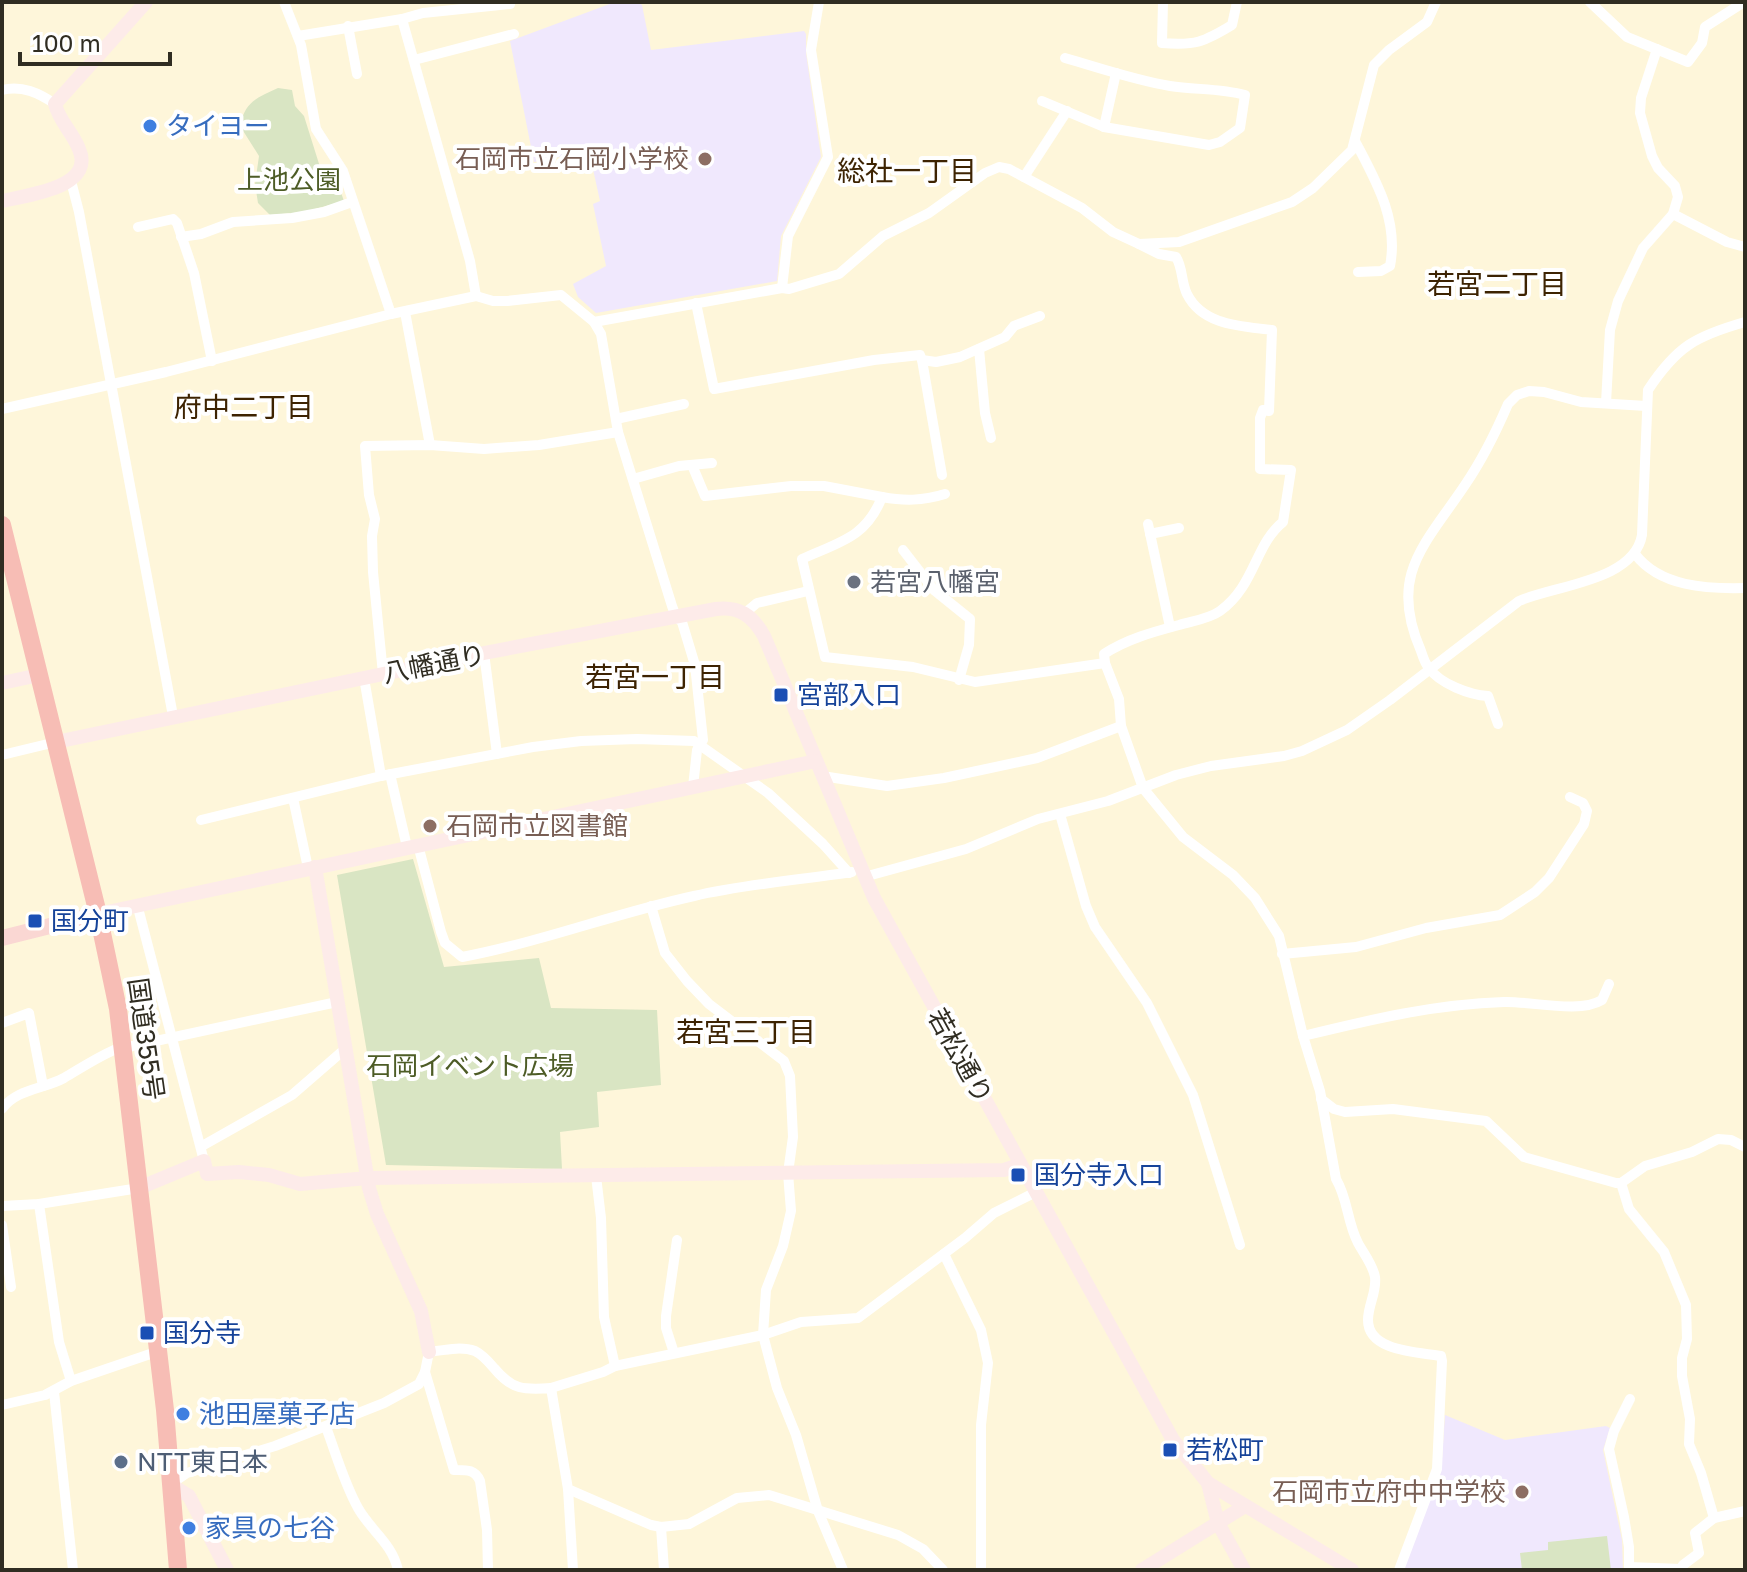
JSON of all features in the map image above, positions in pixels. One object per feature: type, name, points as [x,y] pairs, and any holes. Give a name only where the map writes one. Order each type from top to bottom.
[{"type":"highway","name":"国道355号","points":[[2,525],[110,963],[159,1351],[178,1570]]},
{"type":"main road","points":[[2,938],[98,914]]},
{"type":"street","points":[[55,104],[146,2]]},
{"type":"street","points":[[284,2],[304,54],[316,129],[343,171],[391,314]]},
{"type":"street","points":[[298,36],[423,13],[510,2]]},
{"type":"street","points":[[782,288],[788,236],[828,157],[811,50],[819,2]]},
{"type":"street","points":[[1163,2],[1162,43],[1188,45],[1202,42],[1232,25],[1237,2]]},
{"type":"street","points":[[1139,244],[1179,242],[1292,202],[1313,188],[1352,150],[1374,65],[1427,22],[1436,2]]},
{"type":"street","points":[[1594,3],[1627,37],[1688,62],[1702,43],[1705,27],[1744,2]]},
{"type":"street","points":[[402,19],[461,225],[476,296]]},
{"type":"street","points":[[348,26],[357,74]]},
{"type":"street","points":[[414,60],[514,34]]},
{"type":"street","points":[[1606,403],[1610,330],[1618,301],[1643,248],[1673,214],[1678,197],[1675,186],[1658,168],[1652,156],[1640,105],[1657,49]]},
{"type":"street","points":[[1042,101],[1104,127],[1209,145],[1220,142],[1240,128],[1245,95],[1224,89],[1212,92],[1169,86],[1065,58]]},
{"type":"street","points":[[1104,127],[1116,73]]},
{"type":"street","points":[[2,90],[20,87],[55,104],[82,155],[81,166],[71,181],[2,201]]},
{"type":"street","points":[[1024,177],[1067,111]]},
{"type":"street","points":[[1355,141],[1390,218],[1393,248],[1390,266],[1381,271],[1358,272]]},
{"type":"street","points":[[594,322],[789,289],[839,274],[883,236],[929,213],[985,173],[999,167],[1082,208],[1126,240],[1159,254],[1176,257],[1191,302],[1214,320],[1272,330],[1269,411],[1263,410],[1260,418],[1260,469],[1291,470],[1283,522],[1276,527],[1243,589],[1216,614],[1170,627],[1104,654],[1119,699],[1121,726],[1143,788],[1183,837],[1233,875],[1255,898],[1279,936],[1321,1099],[1336,1179],[1343,1190],[1350,1225],[1373,1269],[1375,1279],[1368,1321],[1371,1332],[1392,1348],[1441,1356],[1437,1469],[1399,1570]]},
{"type":"street","points":[[71,181],[173,716]]},
{"type":"street","points":[[181,237],[201,234],[233,222],[292,218],[324,212],[352,202]]},
{"type":"street","points":[[1673,214],[1727,242],[1745,247]]},
{"type":"street","points":[[138,227],[173,219],[194,273],[212,361]]},
{"type":"street","points":[[2,409],[476,296],[493,301],[561,295],[594,322],[601,334],[618,432],[676,617],[682,622],[695,665],[703,740],[697,750],[693,787]]},
{"type":"street","points":[[696,303],[714,389],[874,360],[920,355],[942,475]]},
{"type":"street","points":[[405,312],[430,445]]},
{"type":"street","points":[[922,360],[943,360],[979,349],[1005,337],[1014,326],[1040,316]]},
{"type":"street","points":[[364,678],[386,775],[445,943],[462,957],[651,906],[780,880],[858,873],[966,849],[1038,819],[1176,775],[1302,751],[1347,730],[1519,601],[1613,571],[1635,554],[1642,535],[1648,390],[1659,373],[1696,339],[1745,322]]},
{"type":"street","points":[[979,349],[985,413],[991,438]]},
{"type":"street","points":[[1498,724],[1488,696],[1471,695],[1429,669],[1415,638],[1407,588],[1424,541],[1481,460],[1508,404],[1517,395],[1529,391],[1544,392],[1581,402],[1646,406]]},
{"type":"street","points":[[616,419],[684,404]]},
{"type":"street","points":[[383,674],[373,572],[375,519],[369,495],[365,446],[430,445],[484,449],[539,445],[618,432]]},
{"type":"street","points":[[633,479],[712,463]]},
{"type":"street","points":[[692,465],[705,496],[791,486],[824,486],[908,501],[927,500],[945,494]]},
{"type":"street","points":[[882,497],[874,517],[857,533],[802,559],[825,657],[913,667],[975,682],[1105,663]]},
{"type":"street","points":[[1170,627],[1149,529],[1179,528]]},
{"type":"street","points":[[903,550],[934,590],[970,619],[969,645],[959,680]]},
{"type":"street","points":[[1635,554],[1649,570],[1672,580],[1698,586],[1745,588]]},
{"type":"street","name":"八幡通り","points":[[56,742],[484,653],[676,617],[726,608],[745,613],[757,603],[808,591]]},
{"type":"street","name":"若松通り","points":[[745,613],[754,619],[764,636],[858,873],[1173,1440],[1208,1483]]},
{"type":"street","points":[[484,653],[497,754]]},
{"type":"street","points":[[2,683],[39,675]]},
{"type":"street","points":[[822,776],[887,786],[933,780],[1037,758],[1121,726]]},
{"type":"street","points":[[201,820],[386,775],[497,754],[581,741],[694,741],[745,777],[858,873]]},
{"type":"street","points":[[2,755],[56,742]]},
{"type":"street","points":[[98,914],[816,761]]},
{"type":"street","points":[[1282,954],[1356,947],[1426,928],[1500,915],[1535,892],[1549,878],[1584,824],[1587,811],[1583,803],[1570,797]]},
{"type":"street","points":[[227,1570],[189,1496],[171,1485],[187,1473],[275,1446],[384,1403],[419,1384],[429,1352],[421,1311],[377,1214],[368,1178],[312,867],[293,798]]},
{"type":"street","points":[[1060,814],[1095,927],[1147,1003],[1193,1095],[1240,1245]]},
{"type":"street","points":[[137,904],[207,1174],[239,1172],[269,1175],[300,1184],[368,1178],[1004,1170],[1019,1165]]},
{"type":"street","points":[[651,906],[665,953],[687,981],[709,1004],[784,1061],[790,1076],[793,1101],[793,1137],[788,1173],[791,1211],[783,1246],[766,1290],[763,1335],[777,1388],[796,1435],[818,1511],[843,1570]]},
{"type":"street","points":[[1303,1036],[1404,1012],[1453,1005],[1506,1002],[1588,1006],[1602,1000],[1609,984]]},
{"type":"street","points":[[2,1109],[15,1096],[63,1078],[91,1059],[123,1048],[337,1002]]},
{"type":"street","points":[[2,1023],[29,1013],[43,1086]]},
{"type":"street","points":[[2,1206],[39,1204],[139,1188],[203,1154],[292,1095],[345,1049]]},
{"type":"street","points":[[1321,1099],[1334,1109],[1345,1112],[1393,1109],[1486,1121],[1524,1157],[1621,1183],[1645,1166],[1692,1152],[1718,1139],[1731,1140],[1745,1147]]},
{"type":"street","points":[[596,1176],[601,1218],[604,1317],[615,1366]]},
{"type":"street","points":[[1621,1183],[1629,1209],[1664,1252],[1686,1305],[1687,1339],[1682,1376],[1690,1419],[1689,1444],[1714,1518]]},
{"type":"street","points":[[429,1352],[471,1350],[482,1355],[506,1382],[531,1390],[551,1388],[615,1366],[763,1335],[801,1322],[858,1318],[994,1213],[1034,1193]]},
{"type":"street","points":[[39,1204],[59,1342],[71,1381]]},
{"type":"street","points":[[2,1225],[3,1249],[11,1287]]},
{"type":"street","points":[[674,1353],[666,1328],[666,1316],[677,1240]]},
{"type":"street","points":[[944,1254],[981,1330],[988,1363],[981,1425],[981,1570]]},
{"type":"street","points":[[2,1405],[54,1392],[71,1381],[159,1351]]},
{"type":"street","points":[[425,1372],[454,1470],[471,1470],[480,1481],[487,1530],[488,1570]]},
{"type":"street","points":[[551,1388],[568,1489],[573,1570]]},
{"type":"street","points":[[54,1392],[73,1570]]},
{"type":"street","points":[[1630,1399],[1609,1449],[1624,1517],[1629,1568],[1681,1569],[1699,1553],[1695,1533],[1714,1518],[1745,1511]]},
{"type":"street","points":[[326,1427],[352,1498],[391,1549],[398,1570]]},
{"type":"street","points":[[1208,1483],[1352,1570]]},
{"type":"street","points":[[1208,1483],[1218,1523],[1244,1570]]},
{"type":"street","points":[[568,1489],[661,1527],[689,1524],[748,1495],[783,1498],[898,1535],[923,1549],[943,1570]]},
{"type":"street","points":[[1142,1570],[1245,1506]]},
{"type":"street","points":[[661,1527],[664,1570]]},
{"type":"shaded area","name":"石岡市立石岡小学校","points":[[615,2],[637,2],[642,5],[651,50],[804,31],[806,34],[821,157],[781,236],[777,281],[596,313],[578,297],[573,284],[606,266],[593,204],[600,201],[589,151],[534,162],[510,41]]},
{"type":"shaded area","name":"石岡市立府中中学校","points":[[1445,1415],[1505,1440],[1606,1426],[1610,1428],[1603,1450],[1622,1540],[1623,1570],[1403,1570],[1442,1459]]},
{"type":"green space","name":"上池公園","points":[[278,88],[292,90],[295,106],[304,116],[320,167],[336,179],[344,201],[304,212],[270,215],[258,203],[255,184],[259,156],[240,126],[249,106]]},
{"type":"green space","name":"石岡イベント広場","points":[[413,859],[444,967],[539,958],[551,1008],[657,1010],[661,1085],[597,1092],[599,1127],[560,1132],[562,1169],[386,1165],[337,875]]},
{"type":"green space","points":[[1607,1536],[1611,1570],[1522,1570],[1520,1553],[1548,1550],[1548,1542]]},
{"type":"place","name":"タイヨー","points":[[150,126]]},
{"type":"place","name":"石岡市立石岡小学校","points":[[705,159]]},
{"type":"place","name":"若宮八幡宮","points":[[854,582]]},
{"type":"place","name":"宮部入口","points":[[781,695]]},
{"type":"place","name":"石岡市立図書館","points":[[430,826]]},
{"type":"place","name":"国分町","points":[[35,921]]},
{"type":"place","name":"国分寺入口","points":[[1018,1175]]},
{"type":"place","name":"国分寺","points":[[147,1333]]},
{"type":"place","name":"池田屋菓子店","points":[[183,1414]]},
{"type":"place","name":"若松町","points":[[1170,1450]]},
{"type":"place","name":"NTT東日本","points":[[121,1462]]},
{"type":"place","name":"石岡市立府中中学校","points":[[1522,1492]]},
{"type":"place","name":"家具の七谷","points":[[189,1528]]},
{"type":"district","name":"総社一丁目","points":[[907,171]]},
{"type":"district","name":"若宮二丁目","points":[[1497,284]]},
{"type":"district","name":"府中二丁目","points":[[244,407]]},
{"type":"district","name":"若宮一丁目","points":[[655,677]]},
{"type":"district","name":"若宮三丁目","points":[[746,1032]]}]
